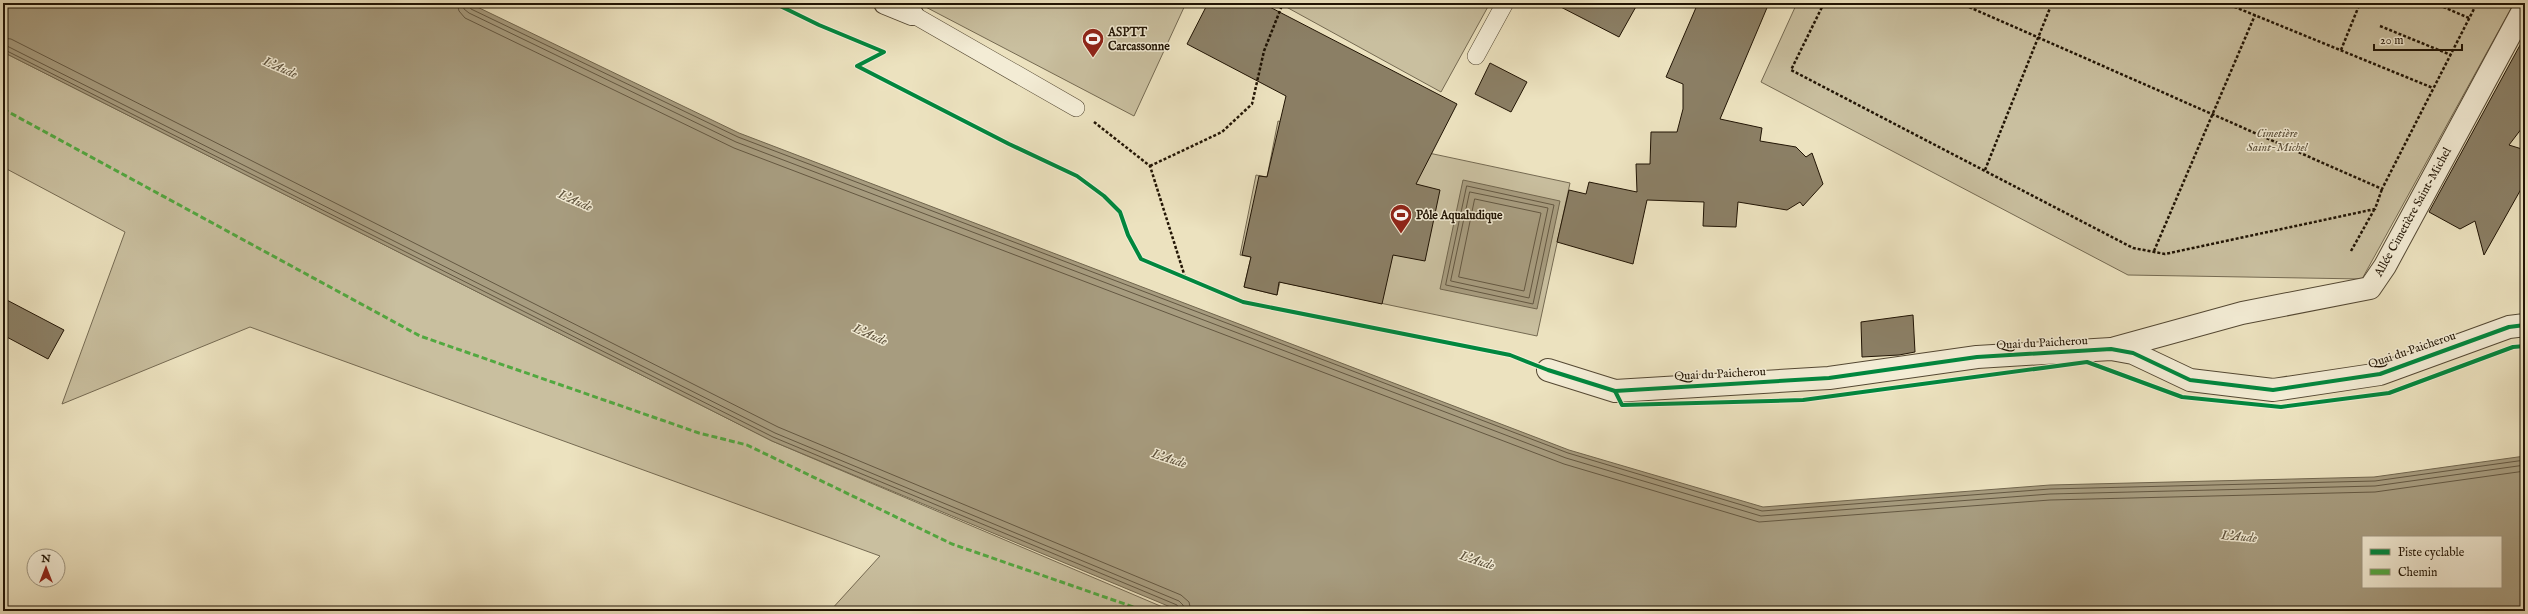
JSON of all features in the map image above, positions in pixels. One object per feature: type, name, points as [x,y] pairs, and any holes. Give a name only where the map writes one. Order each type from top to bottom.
[{"type":"street","points":[[885,3],[912,14]]},
{"type":"street","name":"Allée Cimetière Saint-Michel","points":[[2112,349],[2242,313],[2370,288],[2385,266],[2525,7]]},
{"type":"street","name":"Quai du Paicherou","points":[[1548,370],[1615,390],[1828,378],[1977,357],[2112,349],[2133,353],[2190,380],[2273,390],[2380,374],[2520,323]]},
{"type":"lane","points":[[1476,56],[1505,3]]},
{"type":"lane","points":[[912,14],[1076,108]]},
{"type":"path","points":[[1150,166],[1222,132],[1252,104],[1264,51],[1283,3]]},
{"type":"path","points":[[1824,3],[1792,70],[2133,248],[2165,254],[2375,209]]},
{"type":"path","points":[[1960,3],[2382,188]]},
{"type":"path","points":[[1985,170],[2052,3]]},
{"type":"path","points":[[2225,3],[2433,88]]},
{"type":"path","points":[[2341,50],[2360,3]]},
{"type":"path","points":[[2434,3],[2469,18]]},
{"type":"path","points":[[2351,251],[2375,209],[2382,188],[2477,3]]},
{"type":"path","points":[[2154,251],[2255,15]]},
{"type":"path","points":[[2380,26],[2450,55]]},
{"type":"path","points":[[1076,108],[1150,166],[1184,278]]},
{"type":"green space","name":"ASPTT Carcassonne","points":[[918,3],[1186,3],[1134,116]]},
{"type":"green space","points":[[1279,3],[1490,3],[1441,92]]},
{"type":"green space","name":"Cimetière Saint-Michel","points":[[1797,3],[2514,3],[2362,279],[2128,275],[1761,82]]},
{"type":"green space","points":[[3,52],[772,441],[1172,611],[830,611],[880,556],[250,327],[62,404],[125,232],[3,167]]},
{"type":"green space","name":"Pôle Aqualudique","points":[[1278,121],[1570,183],[1537,336],[1280,282],[1277,295],[1244,287],[1251,257],[1240,255],[1256,175],[1267,177]]},
{"type":"water","name":"L'Aude","points":[[3,3],[469,3],[739,133],[1569,450],[1763,507],[2050,485],[2374,477],[2525,456],[2525,611],[1180,611],[772,441],[3,52]]},
{"type":"water","points":[[1463,180],[1560,201],[1537,309],[1440,289]]},
{"type":"building","points":[[1208,3],[1262,3],[1457,104],[1416,184],[1440,190],[1425,261],[1393,255],[1382,304],[1279,282],[1277,295],[1244,287],[1251,257],[1242,255],[1259,176],[1267,177],[1286,96],[1187,44]]},
{"type":"building","points":[[1553,3],[1638,3],[1619,37]]},
{"type":"building","points":[[1698,3],[1769,3],[1720,119],[1762,128],[1760,141],[1796,147],[1806,157],[1812,153],[1823,184],[1803,206],[1800,202],[1787,210],[1738,202],[1736,227],[1703,226],[1704,202],[1647,200],[1633,264],[1557,242],[1569,190],[1586,194],[1589,182],[1637,192],[1636,164],[1650,164],[1651,132],[1677,132],[1683,109],[1683,84],[1666,77]]},
{"type":"building","points":[[2525,36],[2525,124],[2509,145],[2525,150],[2525,182],[2484,255],[2475,221],[2460,229],[2429,212]]},
{"type":"building","points":[[1490,63],[1527,82],[1511,112],[1475,94]]},
{"type":"building","points":[[3,298],[64,330],[48,359],[3,335]]},
{"type":"building","points":[[1913,315],[1915,352],[1899,355],[1862,357],[1861,322]]},
{"type":"marked path","points":[[3,109],[420,336],[699,433],[747,445],[952,544],[1145,611]]},
{"type":"cycle path","points":[[774,3],[819,25],[884,52],[857,66],[1009,144],[1077,176],[1104,196],[1120,212],[1128,235],[1141,259],[1243,302],[1510,355],[1548,370],[1615,391],[1829,378],[1977,357],[2111,349],[2133,353],[2190,380],[2273,390],[2380,374],[2509,327],[2525,325]]},
{"type":"cycle path","points":[[1615,391],[1622,405],[1803,400],[2087,362],[2182,397],[2281,407],[2389,393],[2513,347],[2525,346]]},
{"type":"place","name":"ASPTT Carcassonne","points":[[1093,58]]},
{"type":"place","name":"Pôle Aqualudique","points":[[1401,234]]}]
